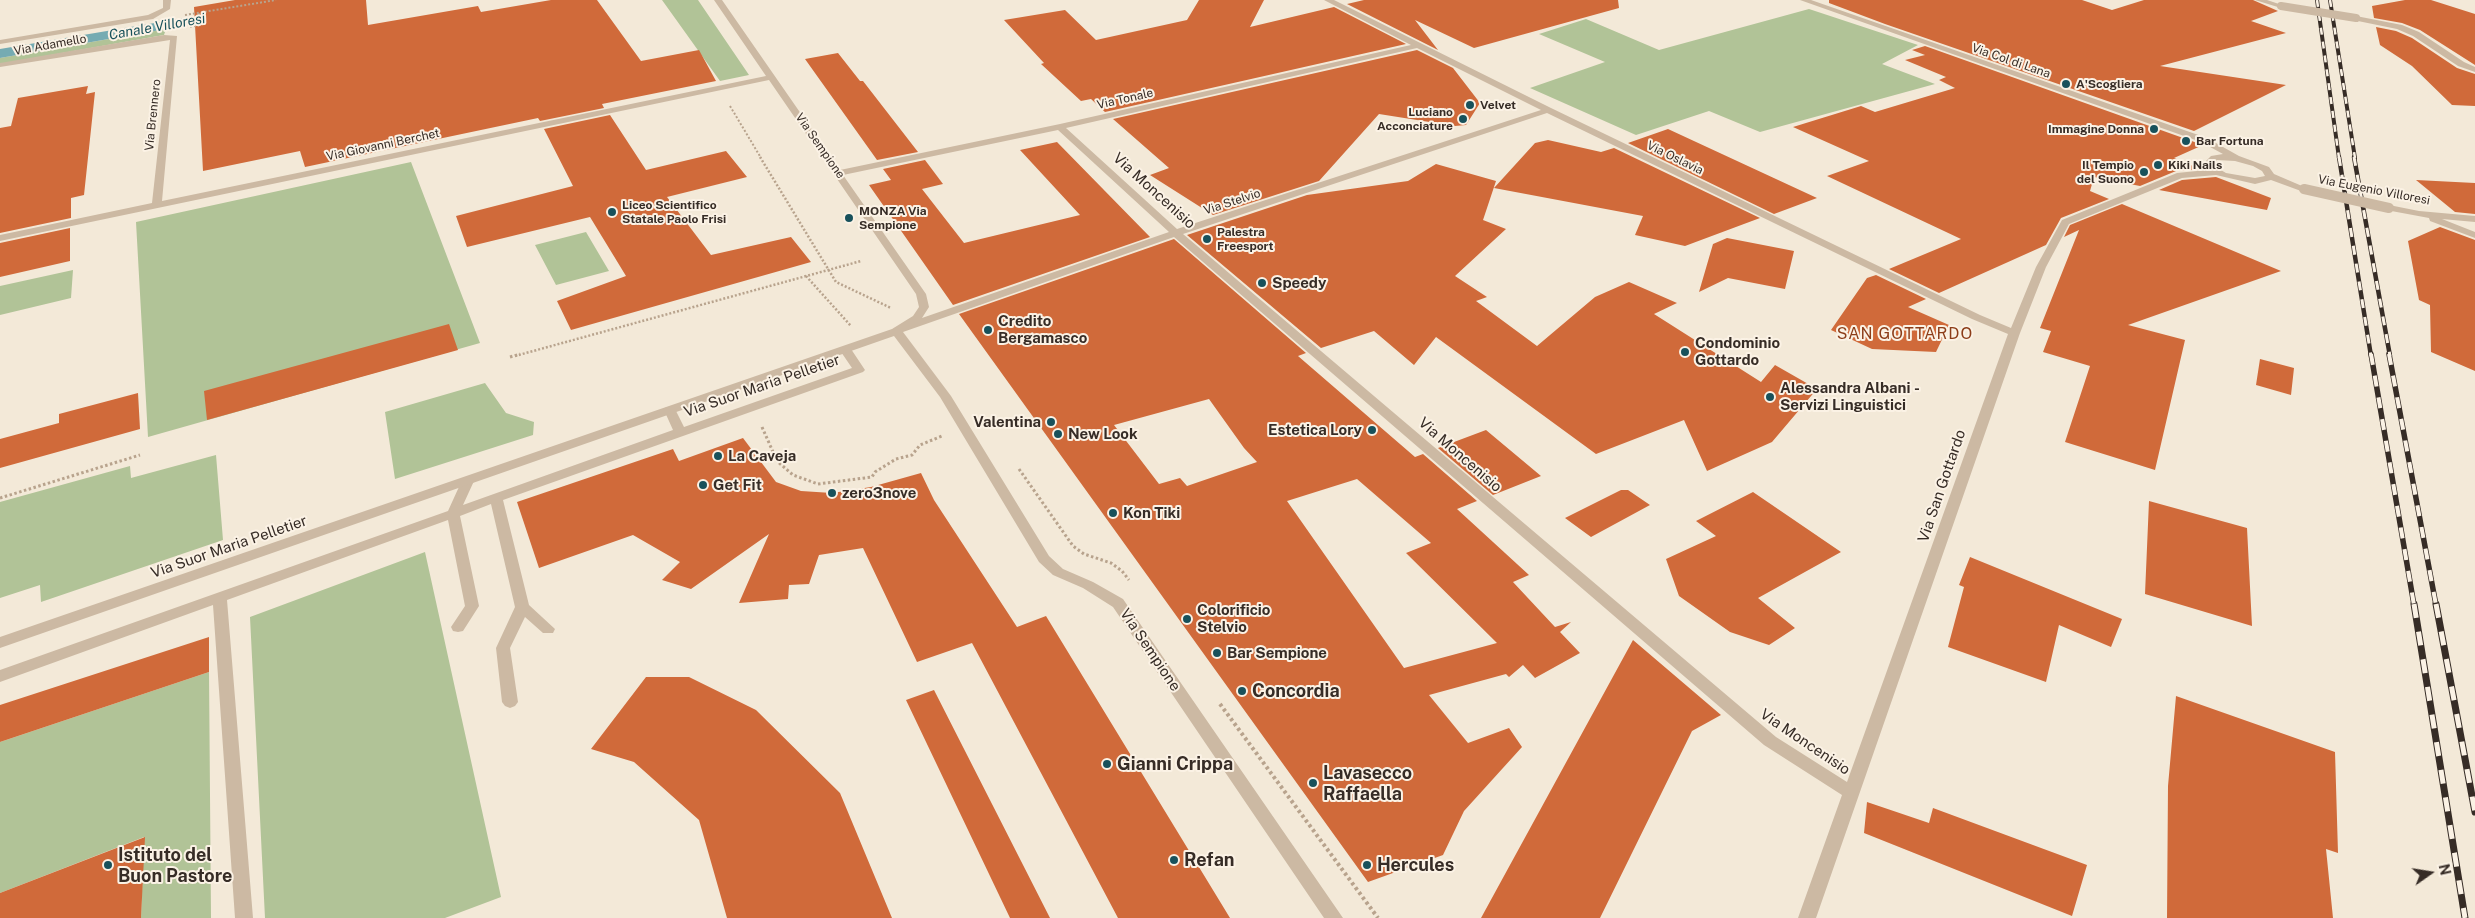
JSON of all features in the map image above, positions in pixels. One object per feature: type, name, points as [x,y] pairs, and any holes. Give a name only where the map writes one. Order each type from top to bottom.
[{"type":"street","points":[[0,42],[150,17],[166,9],[166,0]]},
{"type":"street","points":[[718,1],[730,0]]},
{"type":"street","name":"Via Oslavia","points":[[1328,0],[1415,46],[1976,317],[2014,333]]},
{"type":"street","name":"Via Col di Lana","points":[[1804,0],[2204,140],[2236,158]]},
{"type":"street","points":[[2259,0],[2281,6],[2399,27],[2416,34],[2461,64],[2475,70]]},
{"type":"street","name":"Via Sempione","points":[[718,1],[839,173],[921,294]]},
{"type":"street","name":"Via Adamello","points":[[0,66],[164,37]]},
{"type":"street","name":"Via Brennero","points":[[157,205],[174,38],[164,37]]},
{"type":"street","name":"Via Tonale","points":[[839,173],[1060,127],[1415,46]]},
{"type":"street","name":"Via Giovanni Berchet","points":[[0,238],[771,77]]},
{"type":"street","name":"Via Stelvio","points":[[896,330],[1176,233],[1548,110]]},
{"type":"street","name":"Via Moncenisio","points":[[1060,127],[1176,233],[1770,741],[1852,793]]},
{"type":"street","points":[[2217,172],[2210,168],[2209,161],[2221,157],[2236,158],[2266,169],[2270,176]]},
{"type":"street","name":"Via San Gottardo","points":[[1807,918],[2014,333],[2041,267],[2065,222],[2180,175],[2217,172],[2245,181],[2263,180],[2270,176]]},
{"type":"street","name":"Via Eugenio Villoresi","points":[[2270,176],[2304,189],[2388,208],[2419,214],[2475,219]]},
{"type":"street","points":[[2419,214],[2475,236]]},
{"type":"street","name":"Via Suor Maria Pelletier","points":[[0,643],[865,342],[908,325],[921,313],[924,301],[921,294]]},
{"type":"street","name":"Via Sempione","points":[[896,330],[945,396],[1044,559],[1058,572],[1088,585],[1118,603],[1334,918]]},
{"type":"street","name":"Via Suor Maria Pelletier","points":[[0,676],[680,432],[859,370],[845,349]]},
{"type":"street","name":"Via Suor Maria Pelletier","points":[[670,410],[680,432]]},
{"type":"street","points":[[458,627],[472,606],[453,513],[468,480]]},
{"type":"street","points":[[496,498],[522,608],[548,629]]},
{"type":"street","points":[[220,597],[244,918]]},
{"type":"street","points":[[510,702],[503,648],[522,608]]},
{"type":"path","points":[[199,14],[200,23]]},
{"type":"path","points":[[721,88],[836,282],[892,308],[890,312]]},
{"type":"path","points":[[510,357],[861,261]]},
{"type":"path","points":[[806,276],[865,342]]},
{"type":"path","points":[[763,429],[777,461],[793,475],[818,484],[872,477],[875,472],[896,459],[912,455],[920,445]]},
{"type":"path","points":[[0,498],[140,455]]},
{"type":"green space","points":[[662,0],[698,0],[749,75],[720,81]]},
{"type":"green space","points":[[1809,9],[1918,45],[1882,64],[1935,84],[1760,132],[1709,111],[1636,135],[1530,88],[1605,62],[1539,34],[1586,19],[1659,50]]},
{"type":"green space","points":[[166,29],[164,35],[0,64],[0,58]]},
{"type":"green space","points":[[411,162],[480,343],[148,437],[136,222]]},
{"type":"green space","points":[[586,232],[609,271],[556,285],[535,245]]},
{"type":"green space","points":[[73,270],[71,298],[0,315],[0,286]]},
{"type":"green space","points":[[485,383],[506,413],[534,422],[533,435],[395,479],[385,412]]},
{"type":"green space","points":[[216,455],[223,540],[41,602],[40,585],[0,598],[0,502],[130,466],[131,478]]},
{"type":"green space","points":[[425,552],[501,897],[445,918],[265,918],[250,617]]},
{"type":"green space","points":[[209,672],[211,918],[141,918],[144,837],[0,893],[0,742]]},
{"type":"water","name":"Canale Villoresi","points":[[291,0],[200,23],[0,58],[0,49]]},
{"type":"building","points":[[235,0],[366,0],[368,25],[478,6],[481,12],[551,0],[597,0],[641,61],[699,50],[716,81],[602,104],[604,108],[540,121],[538,118],[305,167],[300,151],[203,171],[194,7]]},
{"type":"building","points":[[1199,0],[1264,0],[1250,27],[1334,7],[1406,44],[1105,112],[1091,99],[1081,101],[1041,64],[1044,63],[1004,20],[1065,10],[1096,40],[1187,20]]},
{"type":"building","points":[[1364,0],[1618,0],[1619,8],[1474,48],[1415,20],[1438,50],[1347,4]]},
{"type":"building","points":[[1829,0],[2082,0],[2112,10],[2144,0],[2253,0],[2278,11],[2251,21],[2286,33],[2160,66],[2286,85],[2194,131],[1885,24],[1829,3]]},
{"type":"building","points":[[2405,0],[2431,0],[2475,14],[2475,65],[2420,30],[2402,23],[2374,18],[2372,6]]},
{"type":"building","points":[[2376,27],[2396,31],[2412,38],[2457,68],[2475,74],[2475,106],[2452,105],[2412,66],[2380,45]]},
{"type":"building","points":[[1925,46],[2203,145],[2174,158],[2200,169],[2176,171],[2140,186],[2094,177],[2090,191],[2109,199],[2061,218],[2046,245],[1939,293],[1889,269],[1961,239],[1827,176],[1869,161],[1793,127],[1861,106],[1875,112],[1955,88],[1939,80],[1946,77],[1905,60],[1925,55],[1912,50]]},
{"type":"building","points":[[1417,50],[1453,68],[1480,103],[1466,125],[1455,126],[1379,114],[1319,181],[1213,215],[1150,175],[1169,168],[1113,119]]},
{"type":"building","points":[[838,53],[860,81],[863,81],[918,152],[877,160],[805,59]]},
{"type":"building","points":[[88,86],[86,94],[95,92],[84,195],[71,198],[71,218],[0,233],[0,128],[11,126],[18,98]]},
{"type":"building","points":[[610,115],[646,170],[726,151],[747,177],[667,197],[711,255],[791,237],[811,262],[571,330],[557,301],[626,276],[590,217],[467,247],[456,216],[573,186],[544,129]]},
{"type":"building","points":[[1668,129],[1817,198],[1774,214],[1628,143]]},
{"type":"building","points":[[1548,140],[1601,152],[1614,148],[1760,218],[1685,246],[1635,235],[1643,216],[1494,188],[1535,143]]},
{"type":"building","points":[[1057,142],[1150,237],[953,305],[869,185],[891,180],[883,169],[925,160],[943,184],[922,189],[964,243],[1080,215],[1020,150]]},
{"type":"building","points":[[1436,164],[1496,181],[1483,220],[1506,229],[1455,276],[1487,297],[1476,301],[1537,346],[1595,297],[1629,282],[1677,303],[1654,314],[1761,382],[1775,365],[1817,389],[1772,442],[1707,471],[1684,420],[1596,454],[1436,337],[1414,365],[1374,331],[1321,348],[1187,235],[1307,195],[1408,181]]},
{"type":"building","points":[[2216,177],[2271,198],[2267,210],[2159,190],[2182,180]]},
{"type":"building","points":[[2416,180],[2475,183],[2475,214],[2455,212]]},
{"type":"building","points":[[2122,204],[2281,271],[2128,325],[2185,340],[2155,470],[2065,442],[2090,366],[2043,352],[2051,331],[2040,328],[2079,230],[2064,237],[2070,225]]},
{"type":"building","points":[[2440,227],[2475,240],[2475,371],[2431,352],[2430,305],[2419,300],[2408,241]]},
{"type":"building","points":[[70,228],[70,261],[0,277],[0,243]]},
{"type":"building","points":[[1727,238],[1794,251],[1785,289],[1728,278],[1699,292],[1713,244]]},
{"type":"building","points":[[1174,239],[1306,353],[1298,356],[1415,457],[1423,454],[1477,501],[1457,509],[1529,575],[1513,582],[1555,627],[1571,622],[1560,632],[1580,653],[1535,678],[1523,665],[1509,677],[1506,674],[1429,695],[1468,743],[1509,728],[1522,747],[1464,811],[1443,855],[1368,882],[959,314]],"holes":[[[1209,399],[1244,448],[1257,462],[1187,486],[1180,478],[1159,484],[1114,425]],[[1357,479],[1431,543],[1406,553],[1497,643],[1404,668],[1287,501]]]},
{"type":"building","points":[[1876,275],[1926,299],[1908,307],[1949,325],[1936,352],[1872,349],[1831,330],[1867,278]]},
{"type":"building","points":[[449,324],[458,350],[207,420],[204,391]]},
{"type":"building","points":[[2260,359],[2294,368],[2291,395],[2256,385]]},
{"type":"building","points":[[138,393],[140,429],[0,468],[0,439],[59,423],[59,414]]},
{"type":"building","points":[[1486,430],[1541,476],[1493,495],[1438,448]]},
{"type":"building","points":[[743,438],[776,482],[801,491],[832,493],[871,487],[921,473],[934,500],[1017,627],[1046,616],[1230,918],[1118,918],[972,643],[917,662],[863,548],[819,555],[809,584],[789,585],[788,599],[739,603],[769,534],[691,589],[662,580],[680,562],[633,535],[539,568],[517,502],[673,449],[679,461]]},
{"type":"building","points":[[1621,490],[1628,490],[1650,505],[1591,537],[1565,518]]},
{"type":"building","points":[[1753,492],[1841,552],[1758,598],[1795,628],[1769,645],[1730,632],[1679,596],[1666,559],[1716,536],[1696,521]]},
{"type":"building","points":[[2149,501],[2247,528],[2252,626],[2145,594]]},
{"type":"building","points":[[1970,557],[2122,619],[2111,647],[2059,625],[2046,682],[1948,647],[1964,587],[1959,585]]},
{"type":"building","points":[[209,637],[209,672],[0,742],[0,705]]},
{"type":"building","points":[[1633,640],[1721,715],[1692,731],[1600,918],[1481,918]]},
{"type":"building","points":[[646,677],[689,677],[756,710],[840,793],[892,918],[727,918],[699,820],[634,762],[591,749]]},
{"type":"building","points":[[934,690],[1050,918],[1010,918],[906,700]]},
{"type":"building","points":[[2176,696],[2335,752],[2338,853],[2326,849],[2333,918],[2167,918],[2168,786]]},
{"type":"building","points":[[1867,802],[1929,823],[1933,808],[2087,865],[2072,916],[1864,833]]},
{"type":"building","name":"Istituto del Buon Pastore","points":[[145,837],[141,918],[0,918],[0,893]]},
{"type":"railway","points":[[2317,0],[2339,158]]},
{"type":"railway","points":[[2330,0],[2355,158]]},
{"type":"railway","points":[[2339,157],[2371,356]]},
{"type":"railway","points":[[2354,157],[2390,356]]},
{"type":"railway","points":[[2371,354],[2414,605]]},
{"type":"railway","points":[[2389,354],[2436,605]]},
{"type":"railway","points":[[2414,604],[2465,918]]},
{"type":"railway","points":[[2436,604],[2475,812]]},
{"type":"place","name":"A'Scogliera","points":[[2066,84]]},
{"type":"place","name":"Velvet","points":[[1470,105]]},
{"type":"place","name":"Luciano Acconciature","points":[[1463,119]]},
{"type":"place","name":"Immagine Donna","points":[[2154,129]]},
{"type":"place","name":"Bar Fortuna","points":[[2186,141]]},
{"type":"place","name":"Kiki Nails","points":[[2158,165]]},
{"type":"place","name":"Il Tempio del Suono","points":[[2144,172]]},
{"type":"place","name":"Liceo Scientifico Statale Paolo Frisi","points":[[612,212]]},
{"type":"place","name":"MONZA Via Sempione","points":[[849,218]]},
{"type":"place","name":"Palestra Freesport","points":[[1207,239]]},
{"type":"place","name":"Speedy","points":[[1262,283]]},
{"type":"place","name":"Credito Bergamasco","points":[[988,330]]},
{"type":"place","name":"Condominio Gottardo","points":[[1685,352]]},
{"type":"place","name":"Alessandra Albani - Servizi Linguistici","points":[[1770,397]]},
{"type":"place","name":"Valentina","points":[[1051,422]]},
{"type":"place","name":"Estetica Lory","points":[[1372,430]]},
{"type":"place","name":"New Look","points":[[1058,434]]},
{"type":"place","name":"La Caveja","points":[[718,456]]},
{"type":"place","name":"Get Fit","points":[[703,485]]},
{"type":"place","name":"zero3nove","points":[[832,493]]},
{"type":"place","name":"Kon Tiki","points":[[1113,513]]},
{"type":"place","name":"Colorificio Stelvio","points":[[1187,619]]},
{"type":"place","name":"Bar Sempione","points":[[1217,653]]},
{"type":"place","name":"Concordia","points":[[1242,691]]},
{"type":"place","name":"Gianni Crippa","points":[[1107,764]]},
{"type":"place","name":"Lavasecco Raffaella","points":[[1313,783]]},
{"type":"place","name":"Refan","points":[[1174,860]]},
{"type":"place","name":"Istituto del Buon Pastore","points":[[108,865]]},
{"type":"place","name":"Hercules","points":[[1367,865]]},
{"type":"district","name":"SAN GOTTARDO","points":[[1905,334]]}]
